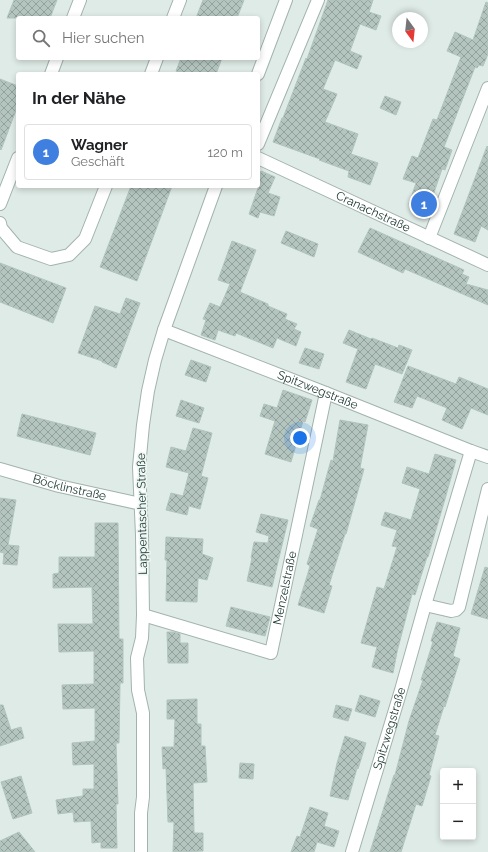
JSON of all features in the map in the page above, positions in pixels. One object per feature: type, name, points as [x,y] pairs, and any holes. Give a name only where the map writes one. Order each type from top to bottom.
[{"type":"street","points":[[74,16],[80,0]]},
{"type":"street","points":[[174,16],[180,0]]},
{"type":"street","points":[[259,72],[286,0]]},
{"type":"street","points":[[260,139],[318,0]]},
{"type":"street","points":[[52,72],[56,60]]},
{"type":"street","points":[[152,72],[156,60]]},
{"type":"street","points":[[429,238],[488,88]]},
{"type":"street","name":"Cranachstraße","points":[[260,159],[488,265]]},
{"type":"street","points":[[0,204],[16,163]]},
{"type":"street","points":[[0,223],[1,228],[17,248],[51,259],[69,255],[85,239],[105,188]]},
{"type":"street","name":"Lappentascher Straße","points":[[141,852],[141,813],[143,797],[143,713],[138,690],[138,658],[142,638],[143,615],[139,467],[143,425],[148,391],[164,330],[215,188]]},
{"type":"street","name":"Spitzwegstraße","points":[[164,330],[488,457]]},
{"type":"street","name":"Menzelstraße","points":[[143,615],[271,653],[326,393]]},
{"type":"street","name":"Spitzwegstraße","points":[[352,852],[471,451]]},
{"type":"street","name":"Böcklinstraße","points":[[0,469],[59,486],[140,504]]},
{"type":"street","points":[[425,606],[451,611],[456,610],[459,607],[488,489]]},
{"type":"building","points":[[14,0],[57,0],[51,16],[16,16],[16,18],[7,18]]},
{"type":"building","points":[[203,0],[244,0],[238,16],[197,16]]},
{"type":"building","points":[[328,0],[373,0],[369,12],[381,16],[376,30],[360,24],[350,51],[362,56],[357,69],[335,60],[323,89],[337,94],[325,122],[358,134],[351,154],[378,163],[370,185],[348,177],[349,171],[273,142],[306,58],[307,59]]},
{"type":"building","points":[[486,2],[488,3],[488,54],[483,66],[479,65],[477,68],[475,67],[444,147],[452,150],[445,170],[442,169],[428,210],[409,204],[416,183],[403,179],[412,156],[418,158],[433,119],[437,120],[461,57],[447,51],[455,32],[473,40]]},
{"type":"building","points":[[180,60],[221,60],[217,72],[176,71]]},
{"type":"building","points":[[0,79],[16,85],[16,110],[1,150]]},
{"type":"building","points":[[385,96],[401,102],[396,115],[380,108]]},
{"type":"building","points":[[487,146],[488,230],[481,226],[475,242],[454,234]]},
{"type":"building","points":[[261,171],[275,177],[268,193],[280,197],[274,216],[260,212],[258,218],[249,214],[258,188],[260,188]]},
{"type":"building","points":[[130,188],[171,188],[137,281],[100,267]]},
{"type":"building","points":[[370,228],[464,270],[462,274],[469,277],[466,284],[488,290],[488,305],[405,269],[403,273],[358,252]]},
{"type":"building","points":[[286,231],[318,244],[314,257],[281,243]]},
{"type":"building","points":[[232,241],[256,250],[240,292],[287,314],[285,319],[297,324],[294,329],[301,332],[296,346],[277,338],[273,348],[236,333],[235,336],[218,330],[215,340],[201,335],[206,320],[203,319],[210,303],[220,307],[230,284],[218,280]]},
{"type":"building","points":[[0,263],[66,288],[53,323],[0,302]]},
{"type":"building","points":[[126,298],[140,303],[116,368],[102,361],[78,353],[95,306],[120,314]]},
{"type":"building","points":[[349,330],[398,348],[399,345],[412,350],[402,374],[375,364],[366,389],[346,382],[358,349],[343,343]]},
{"type":"building","points":[[305,348],[324,354],[319,369],[299,363]]},
{"type":"building","points":[[191,360],[211,367],[206,382],[185,375]]},
{"type":"building","points":[[408,366],[456,384],[459,377],[488,389],[488,415],[471,408],[462,429],[442,420],[447,408],[417,396],[412,408],[394,402]]},
{"type":"building","points":[[283,390],[312,400],[305,422],[303,421],[291,462],[265,454],[275,421],[260,416],[264,404],[277,408]]},
{"type":"building","points":[[181,400],[204,408],[199,423],[176,416]]},
{"type":"building","points":[[22,414],[96,433],[90,455],[17,436]]},
{"type":"building","points":[[340,420],[368,425],[360,468],[364,469],[346,534],[329,585],[332,586],[324,613],[298,605],[310,566],[307,564],[318,529],[310,526],[320,500],[331,460],[333,461]]},
{"type":"building","points":[[193,428],[212,433],[201,476],[208,478],[200,509],[189,506],[187,515],[166,510],[171,493],[183,496],[189,473],[166,467],[171,447],[186,451]]},
{"type":"building","points":[[435,454],[456,460],[428,557],[415,595],[412,594],[393,673],[372,667],[377,647],[361,643],[377,587],[384,589],[397,547],[392,546],[397,530],[381,525],[385,512],[411,520],[420,489],[402,483],[407,467],[429,474]]},
{"type":"building","points":[[0,498],[16,500],[8,545],[19,546],[17,565],[3,564],[4,553],[0,552]]},
{"type":"building","points":[[261,514],[288,520],[272,587],[247,581],[254,542],[268,543],[269,536],[256,532]]},
{"type":"building","points":[[95,523],[118,523],[119,639],[123,639],[123,683],[120,683],[119,743],[116,743],[118,804],[116,804],[117,848],[101,848],[101,842],[92,843],[91,821],[74,822],[73,812],[58,814],[56,800],[83,796],[83,789],[94,789],[94,764],[73,765],[72,743],[95,741],[95,708],[63,709],[62,685],[94,684],[94,651],[59,652],[58,624],[93,624],[92,587],[53,588],[53,574],[59,573],[59,557],[95,557]]},
{"type":"building","points":[[166,537],[203,539],[202,554],[213,558],[207,580],[198,578],[197,602],[166,601]]},
{"type":"building","points":[[485,567],[488,568],[488,619],[471,614]]},
{"type":"building","points":[[231,607],[270,617],[265,636],[226,626]]},
{"type":"building","points":[[437,622],[460,628],[453,656],[460,659],[435,735],[439,736],[429,775],[431,776],[422,806],[416,804],[401,852],[370,852],[395,775],[409,721],[423,680],[421,680],[433,642],[431,641]]},
{"type":"building","points":[[167,632],[180,634],[180,643],[188,643],[188,663],[168,663]]},
{"type":"building","points":[[360,695],[380,701],[375,717],[355,711]]},
{"type":"building","points":[[197,699],[197,724],[201,724],[201,746],[205,746],[207,782],[193,783],[194,833],[203,833],[203,851],[173,852],[174,822],[168,822],[166,768],[163,769],[162,747],[174,747],[175,719],[167,719],[167,700]]},
{"type":"building","points":[[0,705],[3,705],[11,730],[21,727],[24,738],[0,746]]},
{"type":"building","points":[[336,705],[352,709],[348,721],[333,717]]},
{"type":"building","points":[[345,736],[366,743],[348,800],[330,796],[337,763]]},
{"type":"building","points":[[240,763],[254,764],[253,779],[239,778]]},
{"type":"building","points":[[21,776],[32,813],[13,819],[1,782]]},
{"type":"building","points":[[310,807],[328,813],[324,826],[339,831],[334,847],[317,842],[314,852],[291,852],[297,836],[300,837]]},
{"type":"building","points":[[19,832],[35,852],[0,852],[0,841]]},
{"type":"place","name":"Wagner","points":[[424,204]]}]
